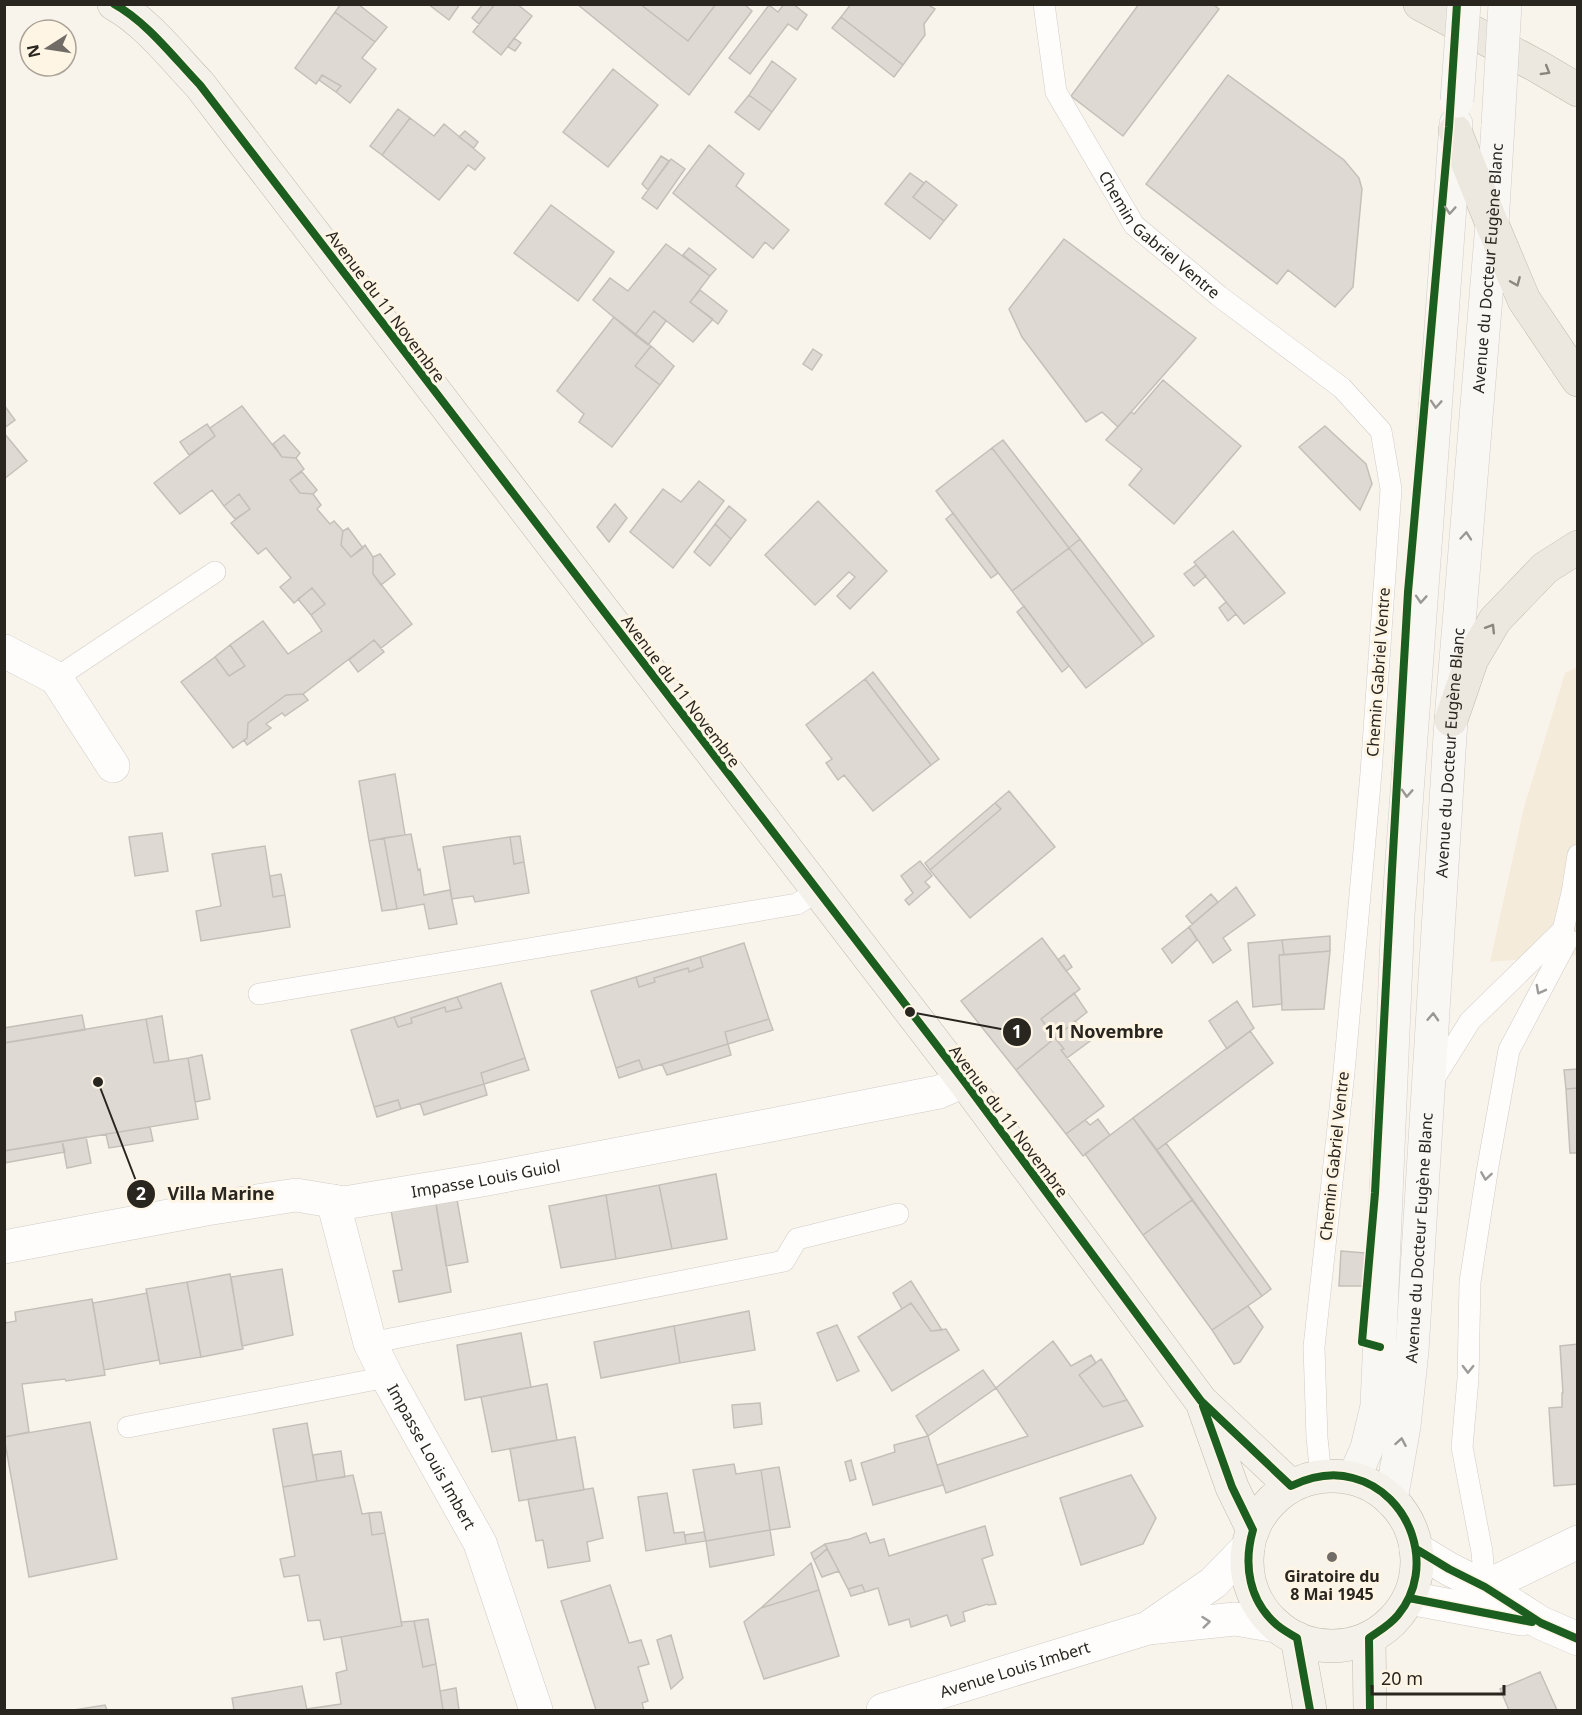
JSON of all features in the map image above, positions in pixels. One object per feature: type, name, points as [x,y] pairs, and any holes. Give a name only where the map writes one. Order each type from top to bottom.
[{"type":"highway","points":[[1420,4],[1578,90]]},
{"type":"highway","points":[[1456,116],[1492,224],[1524,300],[1578,380]]},
{"type":"highway","points":[[1451,720],[1472,659],[1495,620],[1545,568],[1578,547]]},
{"type":"main road","name":"Avenue du Docteur Eugène Blanc","points":[[1354,1478],[1367,1448],[1377,1406],[1398,915],[1464,4]]},
{"type":"main road","name":"Avenue du Docteur Eugène Blanc","points":[[1391,1500],[1404,1426],[1412,1351],[1451,720],[1492,224],[1505,4]]},
{"type":"main road","name":"Avenue du 11 Novembre","points":[[120,7],[161,44],[200,85],[963,1081],[1201,1401],[1306,1481]]},
{"type":"main road","name":"Avenue du 11 Novembre","points":[[1201,1401],[1250,1539]]},
{"type":"main road","points":[[1337,1475],[1354,1478],[1374,1486],[1404,1514],[1412,1531],[1418,1565],[1409,1598],[1399,1615],[1385,1628],[1369,1638],[1345,1645],[1320,1646],[1287,1632],[1263,1610],[1252,1590],[1247,1569],[1250,1539],[1268,1505],[1306,1481],[1337,1475]]},
{"type":"main road","points":[[1287,1632],[1310,1710]]},
{"type":"main road","points":[[1369,1638],[1370,1710]]},
{"type":"street","points":[[4,651],[56,678],[113,766]]},
{"type":"street","name":"Impasse Louis Guiol","points":[[4,1247],[206,1209],[296,1195],[344,1203],[482,1180],[939,1092],[963,1081]]},
{"type":"street","name":"Impasse Louis Imbert","points":[[333,1201],[370,1343],[480,1543],[536,1710]]},
{"type":"street","name":"Avenue Louis Imbert","points":[[1148,1628],[1213,1584],[1250,1539]]},
{"type":"street","points":[[1485,1587],[1578,1542]]},
{"type":"street","points":[[1416,1549],[1485,1587],[1541,1623],[1578,1639]]},
{"type":"street","points":[[1409,1598],[1541,1623]]},
{"type":"street","name":"Avenue Louis Imbert","points":[[883,1710],[1148,1628],[1234,1619],[1287,1632]]},
{"type":"lane","name":"Chemin Gabriel Ventre","points":[[1044,4],[1056,92],[1134,225],[1218,296],[1342,388],[1381,431],[1390,489],[1372,762],[1344,1072],[1314,1347],[1317,1438],[1306,1481]]},
{"type":"lane","points":[[56,678],[215,572]]},
{"type":"lane","points":[[1485,1587],[1482,1552],[1462,1447],[1468,1379],[1470,1282],[1509,1050],[1569,936],[1578,855]]},
{"type":"lane","points":[[259,994],[797,904],[818,891]]},
{"type":"lane","points":[[1429,1087],[1470,1021],[1569,936]]},
{"type":"lane","points":[[370,1343],[784,1261],[797,1239],[898,1214]]},
{"type":"lane","points":[[128,1427],[387,1377]]},
{"type":"shaded area","points":[[1577,667],[1577,955],[1490,962],[1524,807],[1565,673]]},
{"type":"building","points":[[341,4],[358,4],[387,27],[375,42],[335,12]]},
{"type":"building","points":[[428,4],[460,4],[449,20]]},
{"type":"building","points":[[483,4],[495,4],[479,24],[472,18]]},
{"type":"building","points":[[495,4],[517,4],[532,16],[501,55],[473,32]]},
{"type":"building","points":[[577,4],[640,4],[688,41],[716,4],[744,4],[752,11],[689,95]]},
{"type":"building","points":[[640,4],[716,4],[688,41]]},
{"type":"building","points":[[784,4],[793,4],[807,15],[797,30],[788,24],[750,74],[729,58],[769,5],[778,12]]},
{"type":"building","points":[[851,4],[927,4],[935,9],[924,24],[925,35],[903,65],[841,17]]},
{"type":"building","points":[[1139,4],[1213,4],[1219,9],[1123,136],[1071,96]]},
{"type":"building","points":[[335,12],[375,42],[362,58],[376,69],[350,103],[336,92],[341,86],[322,75],[316,84],[295,68]]},
{"type":"building","points":[[841,17],[903,65],[894,77],[832,28]]},
{"type":"building","points":[[514,38],[521,43],[515,51],[508,47]]},
{"type":"building","points":[[772,61],[796,79],[772,112],[749,95]]},
{"type":"building","points":[[613,69],[658,105],[608,167],[563,132]]},
{"type":"building","points":[[322,75],[341,86],[336,92],[319,80]]},
{"type":"building","points":[[1228,75],[1344,160],[1359,178],[1362,189],[1353,287],[1335,307],[1288,270],[1277,284],[1146,184]]},
{"type":"building","points":[[749,95],[772,112],[759,130],[735,112]]},
{"type":"building","points":[[398,109],[410,118],[382,155],[370,146]]},
{"type":"building","points":[[410,118],[434,136],[444,124],[485,158],[475,170],[468,165],[439,200],[382,155]]},
{"type":"building","points":[[465,131],[478,142],[474,148],[459,137]]},
{"type":"building","points":[[709,145],[744,174],[736,186],[789,230],[773,249],[765,242],[753,258],[673,193]]},
{"type":"building","points":[[661,156],[669,161],[648,190],[642,184]]},
{"type":"building","points":[[671,159],[685,169],[657,209],[642,198]]},
{"type":"building","points":[[910,173],[924,183],[913,197],[944,221],[930,239],[885,204]]},
{"type":"building","points":[[926,181],[957,205],[944,221],[913,197]]},
{"type":"building","points":[[551,205],[614,252],[578,301],[514,253]]},
{"type":"building","points":[[1064,239],[1196,338],[1118,427],[1102,412],[1086,422],[1022,337],[1009,309]]},
{"type":"building","points":[[666,244],[710,276],[690,302],[713,319],[693,342],[654,311],[635,335],[593,300],[610,278],[628,291]]},
{"type":"building","points":[[689,248],[716,269],[710,276],[683,255]]},
{"type":"building","points":[[700,290],[727,311],[718,324],[690,302]]},
{"type":"building","points":[[654,311],[666,321],[648,345],[635,335]]},
{"type":"building","points":[[614,317],[651,346],[635,366],[660,385],[612,447],[579,422],[584,414],[557,391]]},
{"type":"building","points":[[651,346],[674,366],[660,385],[635,366]]},
{"type":"building","points":[[813,349],[822,355],[812,370],[803,364]]},
{"type":"building","points":[[1163,380],[1241,446],[1174,524],[1129,485],[1142,469],[1106,440],[1131,412],[1134,414]]},
{"type":"building","points":[[4,405],[15,420],[4,428]]},
{"type":"building","points":[[242,406],[282,457],[296,458],[304,469],[290,480],[300,493],[313,494],[321,505],[317,509],[330,524],[334,521],[343,531],[341,545],[351,557],[365,545],[373,557],[373,574],[412,624],[381,648],[374,640],[303,694],[286,695],[248,723],[247,738],[233,748],[181,682],[215,657],[229,676],[245,666],[230,645],[263,621],[288,654],[322,631],[311,615],[325,604],[312,588],[294,603],[280,587],[291,578],[266,548],[258,554],[231,523],[250,509],[239,494],[224,506],[212,490],[180,514],[154,483],[215,436],[210,428]]},
{"type":"building","points":[[207,424],[215,436],[189,455],[180,442]]},
{"type":"building","points":[[1325,426],[1366,464],[1372,484],[1360,510],[1299,447]]},
{"type":"building","points":[[4,433],[27,461],[4,479]]},
{"type":"building","points":[[284,435],[300,453],[296,458],[282,457],[273,444]]},
{"type":"building","points":[[1003,440],[1080,539],[1069,548],[992,448]]},
{"type":"building","points":[[992,448],[1069,548],[1012,591],[936,491]]},
{"type":"building","points":[[302,472],[317,490],[313,494],[300,493],[290,480]]},
{"type":"building","points":[[699,481],[724,501],[673,568],[630,532],[663,489],[681,502]]},
{"type":"building","points":[[239,494],[250,509],[235,519],[224,506]]},
{"type":"building","points":[[818,501],[887,571],[850,609],[837,596],[855,577],[849,572],[815,605],[765,555]]},
{"type":"building","points":[[615,504],[627,518],[609,542],[597,527]]},
{"type":"building","points":[[729,506],[746,520],[731,539],[715,524]]},
{"type":"building","points":[[953,513],[998,573],[991,578],[946,519]]},
{"type":"building","points":[[715,524],[731,539],[710,566],[694,552]]},
{"type":"building","points":[[348,528],[363,548],[351,557],[341,545],[343,531]]},
{"type":"building","points":[[1233,531],[1285,593],[1244,624],[1194,562]]},
{"type":"building","points":[[1080,539],[1154,636],[1143,644],[1069,548]]},
{"type":"building","points":[[1069,548],[1143,644],[1086,688],[1012,591]]},
{"type":"building","points":[[380,554],[395,574],[381,585],[373,574],[373,557]]},
{"type":"building","points":[[1196,565],[1206,576],[1194,586],[1184,574]]},
{"type":"building","points":[[312,588],[325,604],[311,615],[298,599]]},
{"type":"building","points":[[1226,602],[1236,614],[1228,621],[1219,608]]},
{"type":"building","points":[[1024,606],[1069,666],[1062,672],[1017,612]]},
{"type":"building","points":[[374,640],[384,652],[358,672],[349,660]]},
{"type":"building","points":[[230,645],[245,666],[229,676],[215,657]]},
{"type":"building","points":[[873,672],[939,759],[931,765],[865,679]]},
{"type":"building","points":[[865,679],[931,765],[873,811],[844,775],[838,780],[826,763],[832,759],[806,725]]},
{"type":"building","points":[[303,694],[308,700],[285,716],[282,713],[266,724],[271,728],[247,745],[244,740],[247,738],[248,723],[286,695]]},
{"type":"building","points":[[395,774],[405,835],[369,841],[359,781]]},
{"type":"building","points":[[1009,791],[1055,847],[970,918],[930,870],[1001,809],[995,803]]},
{"type":"building","points":[[995,803],[1001,809],[930,870],[925,863]]},
{"type":"building","points":[[162,833],[168,871],[135,876],[129,837]]},
{"type":"building","points":[[411,834],[424,895],[450,890],[457,924],[429,929],[424,904],[397,909],[384,838]]},
{"type":"building","points":[[520,836],[524,862],[514,864],[510,837]]},
{"type":"building","points":[[510,837],[514,864],[524,862],[529,893],[475,902],[473,896],[452,899],[443,847]]},
{"type":"building","points":[[384,838],[397,909],[382,911],[369,841]]},
{"type":"building","points":[[265,846],[273,897],[285,895],[290,927],[201,941],[196,911],[221,906],[212,854]]},
{"type":"building","points":[[920,861],[932,876],[925,882],[930,887],[909,905],[905,900],[913,893],[901,876]]},
{"type":"building","points":[[281,874],[285,895],[273,897],[270,876]]},
{"type":"building","points":[[1236,887],[1255,915],[1223,938],[1231,950],[1213,963],[1189,927]]},
{"type":"building","points":[[1211,894],[1218,902],[1192,924],[1186,916]]},
{"type":"building","points":[[1189,927],[1197,940],[1172,963],[1162,949]]},
{"type":"building","points":[[1330,936],[1330,951],[1284,955],[1282,940]]},
{"type":"building","points":[[1042,938],[1080,989],[1041,1019],[1055,1038],[1016,1070],[961,1001]]},
{"type":"building","points":[[1282,940],[1284,955],[1279,955],[1282,1004],[1253,1007],[1248,943]]},
{"type":"building","points":[[744,943],[769,1019],[725,1032],[728,1044],[643,1070],[639,1060],[616,1068],[591,991],[636,977],[639,987],[655,982],[654,978],[688,968],[689,972],[703,967],[700,957]]},
{"type":"building","points":[[1330,951],[1324,1009],[1282,1010],[1279,955]]},
{"type":"building","points":[[1064,955],[1072,967],[1066,971],[1058,960]]},
{"type":"building","points":[[700,957],[703,967],[689,972],[688,968],[654,978],[655,982],[639,987],[636,977]]},
{"type":"building","points":[[501,983],[525,1058],[481,1073],[484,1084],[401,1109],[398,1100],[374,1107],[351,1030],[394,1017],[398,1027],[412,1023],[411,1018],[445,1007],[446,1012],[462,1008],[457,997]]},
{"type":"building","points":[[1074,993],[1087,1012],[1055,1038],[1041,1019]]},
{"type":"building","points":[[457,997],[462,1008],[446,1012],[445,1007],[411,1018],[412,1023],[398,1027],[394,1017]]},
{"type":"building","points":[[1237,1001],[1254,1028],[1227,1049],[1209,1021]]},
{"type":"building","points":[[82,1015],[85,1030],[4,1043],[4,1028]]},
{"type":"building","points":[[162,1016],[169,1061],[154,1063],[146,1019]]},
{"type":"building","points":[[146,1019],[154,1063],[188,1058],[198,1119],[4,1151],[4,1043]]},
{"type":"building","points":[[769,1019],[773,1030],[728,1044],[725,1032]]},
{"type":"building","points":[[1075,1021],[1090,1041],[1067,1058],[1061,1050],[1064,1049],[1055,1038]]},
{"type":"building","points":[[1250,1031],[1273,1063],[1157,1150],[1133,1118]]},
{"type":"building","points":[[1055,1038],[1064,1049],[1061,1050],[1104,1106],[1066,1134],[1016,1070]]},
{"type":"building","points":[[728,1044],[731,1055],[667,1075],[662,1064]]},
{"type":"building","points":[[202,1055],[210,1099],[195,1102],[188,1058]]},
{"type":"building","points":[[525,1058],[529,1070],[484,1084],[481,1073]]},
{"type":"building","points":[[639,1060],[643,1070],[619,1078],[616,1068]]},
{"type":"building","points":[[1578,1069],[1578,1088],[1566,1089],[1564,1070]]},
{"type":"building","points":[[484,1084],[487,1095],[424,1115],[420,1103]]},
{"type":"building","points":[[1578,1088],[1578,1153],[1570,1153],[1566,1089]]},
{"type":"building","points":[[398,1100],[401,1109],[377,1117],[374,1107]]},
{"type":"building","points":[[1133,1118],[1192,1200],[1143,1235],[1085,1154]]},
{"type":"building","points":[[1098,1119],[1110,1135],[1083,1156],[1066,1134],[1085,1120],[1090,1125]]},
{"type":"building","points":[[150,1127],[153,1141],[109,1148],[106,1134]]},
{"type":"building","points":[[86,1137],[91,1163],[67,1168],[62,1141]]},
{"type":"building","points":[[62,1141],[65,1152],[4,1163],[4,1151]]},
{"type":"building","points":[[1166,1143],[1271,1289],[1262,1296],[1157,1150]]},
{"type":"building","points":[[716,1174],[727,1239],[672,1249],[659,1185]]},
{"type":"building","points":[[659,1185],[672,1249],[616,1259],[606,1195]]},
{"type":"building","points":[[456,1194],[468,1262],[446,1266],[435,1198]]},
{"type":"building","points":[[606,1195],[616,1259],[561,1268],[549,1206]]},
{"type":"building","points":[[435,1198],[451,1292],[399,1302],[393,1271],[402,1270],[390,1205]]},
{"type":"building","points":[[1192,1200],[1262,1296],[1212,1330],[1143,1235]]},
{"type":"building","points":[[1341,1251],[1365,1253],[1363,1286],[1339,1286]]},
{"type":"building","points":[[282,1269],[293,1335],[242,1346],[231,1277]]},
{"type":"building","points":[[230,1274],[243,1349],[201,1357],[187,1282]]},
{"type":"building","points":[[911,1281],[942,1330],[931,1331],[911,1303],[902,1309],[893,1293]]},
{"type":"building","points":[[187,1282],[201,1357],[160,1364],[146,1289]]},
{"type":"building","points":[[147,1293],[159,1360],[104,1370],[93,1303]]},
{"type":"building","points":[[92,1299],[105,1375],[22,1384],[29,1432],[4,1437],[4,1316],[6,1323],[16,1321],[15,1312]]},
{"type":"building","points":[[911,1303],[931,1331],[946,1329],[959,1350],[892,1391],[858,1337]]},
{"type":"building","points":[[1248,1306],[1263,1327],[1240,1362],[1234,1364],[1212,1330]]},
{"type":"building","points":[[749,1311],[755,1350],[680,1363],[674,1326]]},
{"type":"building","points":[[837,1325],[859,1371],[837,1381],[817,1333]]},
{"type":"building","points":[[674,1326],[680,1363],[601,1378],[594,1342]]},
{"type":"building","points":[[521,1333],[531,1387],[465,1400],[457,1345]]},
{"type":"building","points":[[1053,1341],[1071,1366],[1091,1355],[1096,1363],[1079,1375],[1103,1407],[1127,1400],[1143,1426],[946,1493],[937,1465],[1028,1436],[996,1388]]},
{"type":"building","points":[[1578,1344],[1578,1484],[1554,1486],[1549,1408],[1562,1407],[1560,1346]]},
{"type":"building","points":[[1101,1359],[1127,1400],[1103,1407],[1079,1375]]},
{"type":"building","points":[[983,1370],[996,1388],[928,1436],[916,1416]]},
{"type":"building","points":[[547,1384],[557,1440],[492,1452],[481,1397]]},
{"type":"building","points":[[760,1403],[762,1424],[734,1428],[732,1405]]},
{"type":"building","points":[[90,1422],[117,1559],[29,1577],[4,1437]]},
{"type":"building","points":[[307,1423],[317,1481],[283,1487],[273,1429]]},
{"type":"building","points":[[928,1436],[943,1485],[873,1505],[861,1463],[895,1452],[894,1445]]},
{"type":"building","points":[[575,1437],[584,1490],[519,1501],[510,1449]]},
{"type":"building","points":[[341,1451],[345,1477],[317,1481],[313,1455]]},
{"type":"building","points":[[851,1460],[856,1479],[850,1481],[845,1462]]},
{"type":"building","points":[[734,1464],[736,1474],[761,1470],[770,1530],[706,1541],[693,1470]]},
{"type":"building","points":[[779,1467],[790,1527],[770,1530],[761,1470]]},
{"type":"building","points":[[353,1475],[362,1514],[369,1513],[372,1535],[385,1533],[402,1626],[324,1640],[320,1620],[308,1621],[299,1575],[284,1577],[280,1559],[295,1556],[283,1487]]},
{"type":"building","points":[[1131,1475],[1156,1518],[1143,1544],[1081,1565],[1060,1498]]},
{"type":"building","points":[[593,1488],[603,1538],[587,1542],[590,1561],[548,1568],[543,1540],[536,1541],[528,1499]]},
{"type":"building","points":[[667,1493],[674,1533],[684,1532],[686,1544],[646,1551],[638,1497]]},
{"type":"building","points":[[381,1512],[385,1533],[372,1535],[369,1513]]},
{"type":"building","points":[[985,1526],[993,1555],[982,1559],[996,1604],[987,1604],[963,1612],[965,1621],[951,1626],[947,1615],[911,1627],[909,1619],[889,1625],[878,1588],[865,1592],[862,1585],[848,1589],[825,1544],[866,1533],[870,1543],[884,1539],[889,1556]]},
{"type":"building","points":[[770,1530],[774,1555],[710,1567],[706,1541]]},
{"type":"building","points":[[704,1532],[706,1541],[686,1544],[685,1535]]},
{"type":"building","points":[[825,1544],[827,1549],[814,1560],[811,1553]]},
{"type":"building","points":[[827,1549],[839,1571],[822,1577],[814,1560]]},
{"type":"building","points":[[811,1563],[819,1590],[761,1608]]},
{"type":"building","points":[[610,1585],[629,1643],[641,1640],[649,1664],[638,1667],[648,1701],[642,1703],[644,1710],[596,1710],[561,1601]]},
{"type":"building","points":[[862,1585],[865,1592],[851,1596],[848,1589]]},
{"type":"building","points":[[819,1590],[839,1656],[764,1679],[744,1622],[761,1608]]},
{"type":"building","points":[[428,1619],[436,1664],[423,1667],[414,1621]]},
{"type":"building","points":[[414,1621],[423,1667],[436,1664],[443,1710],[307,1710],[341,1704],[336,1673],[347,1670],[341,1637],[402,1626],[401,1622]]},
{"type":"building","points":[[671,1635],[683,1678],[671,1689],[657,1640]]},
{"type":"building","points":[[1540,1672],[1557,1710],[1509,1710],[1500,1689]]},
{"type":"building","points":[[302,1686],[307,1710],[234,1710],[232,1698]]},
{"type":"building","points":[[456,1688],[459,1710],[443,1710],[440,1691]]},
{"type":"building","points":[[105,1705],[107,1710],[74,1710]]},
{"type":"cycle path","points":[[114,4],[149,30],[200,85],[964,1081],[1201,1401],[1291,1486],[1321,1476],[1337,1475],[1353,1478],[1373,1486],[1390,1499],[1403,1516],[1412,1535],[1416,1555],[1416,1576],[1410,1596],[1398,1615],[1369,1638],[1370,1710]]},
{"type":"cycle path","points":[[1380,1347],[1362,1342],[1375,1193],[1408,592],[1449,127],[1457,4]]},
{"type":"cycle path","points":[[1203,1406],[1232,1487],[1253,1530],[1249,1569],[1254,1594],[1260,1605],[1279,1627],[1297,1638],[1310,1710]]},
{"type":"cycle path","points":[[1416,1549],[1485,1587],[1541,1623],[1578,1639]]},
{"type":"cycle path","points":[[1409,1598],[1532,1622]]},
{"type":"place","name":"11 Novembre","points":[[910,1012]]},
{"type":"place","name":"Villa Marine","points":[[98,1082]]},
{"type":"place","name":"Giratoire du 8 Mai 1945","points":[[1332,1557]]}]
